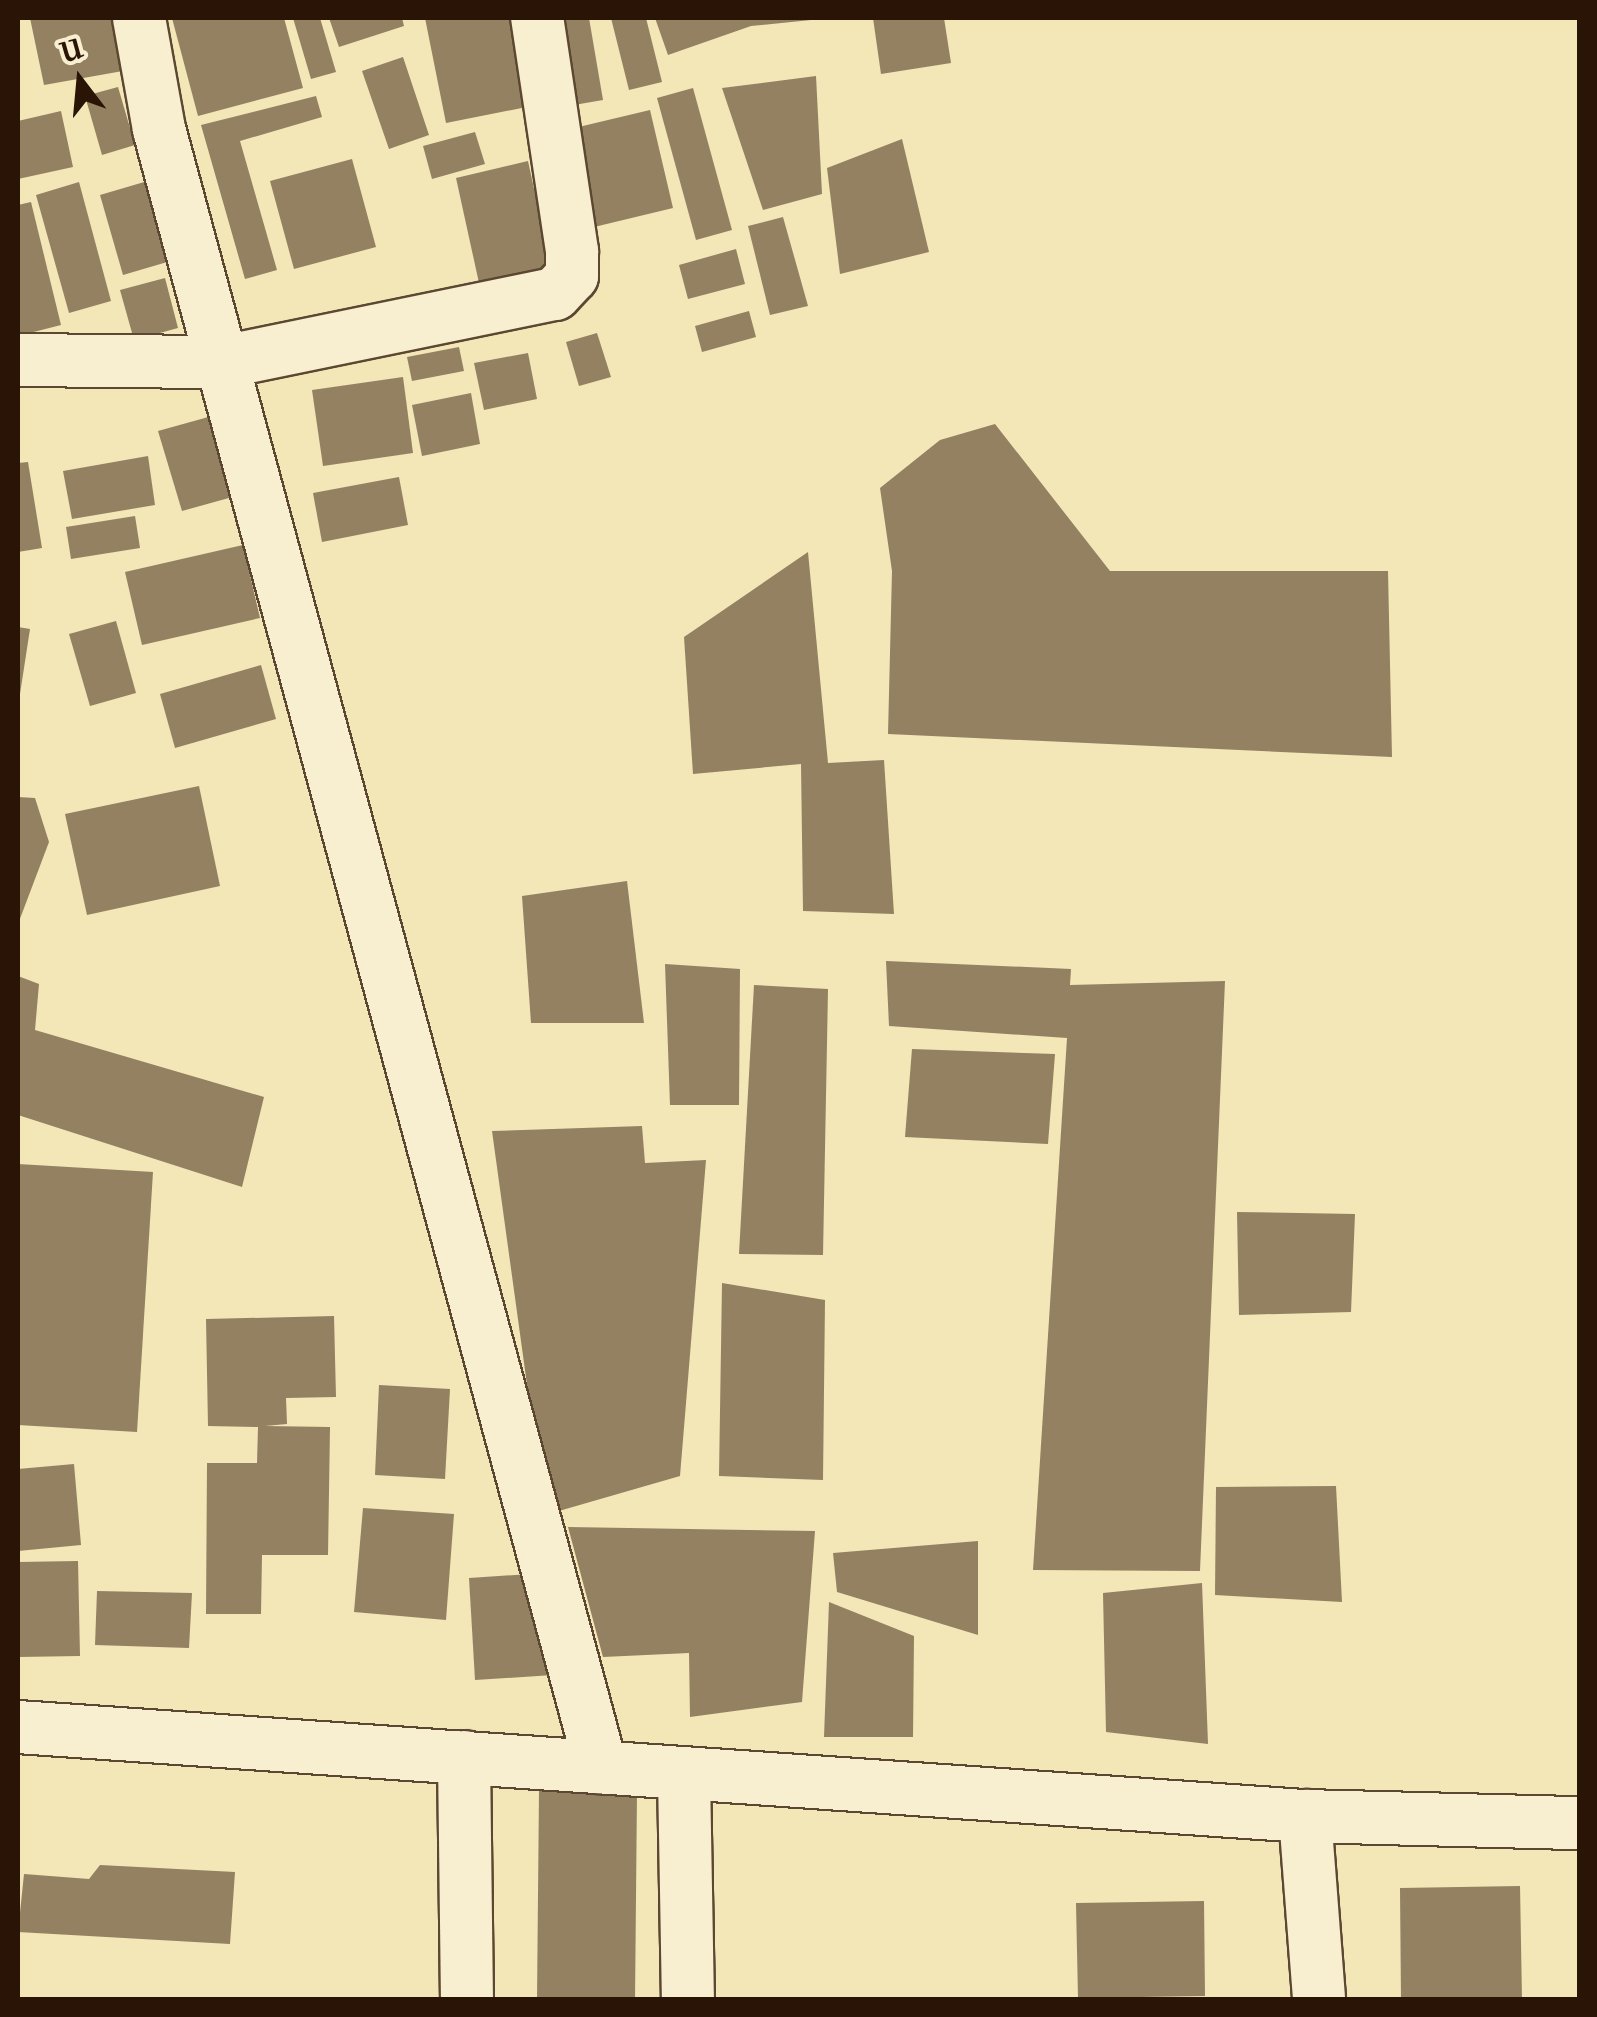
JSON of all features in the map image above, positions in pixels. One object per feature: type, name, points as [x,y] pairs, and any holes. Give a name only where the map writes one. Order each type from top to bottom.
[{"type":"street","points":[[139,18],[159,129],[601,1767]]},
{"type":"street","points":[[18,360],[222,362],[524,306],[572,276],[537,18]]},
{"type":"street","points":[[18,1726],[1305,1816],[1580,1823]]},
{"type":"street","points":[[464,1757],[467,2000]]},
{"type":"street","points":[[684,1775],[688,2000]]},
{"type":"street","points":[[1305,1816],[1319,2000]]},
{"type":"building","points":[[30,18],[125,18],[134,69],[44,85]]},
{"type":"building","points":[[172,18],[284,18],[303,88],[198,116]]},
{"type":"building","points":[[293,18],[320,18],[336,72],[311,79]]},
{"type":"building","points":[[329,18],[402,18],[404,26],[339,47]]},
{"type":"building","points":[[425,18],[514,18],[532,106],[446,123]]},
{"type":"building","points":[[553,18],[589,18],[603,100],[568,106]]},
{"type":"building","points":[[611,18],[646,18],[662,82],[629,90]]},
{"type":"building","points":[[655,18],[811,20],[751,26],[668,55]]},
{"type":"building","points":[[873,18],[944,18],[951,63],[881,74]]},
{"type":"building","points":[[403,57],[429,135],[389,149],[362,71]]},
{"type":"building","points":[[816,76],[822,194],[763,210],[722,88]]},
{"type":"building","points":[[118,87],[135,145],[102,155],[85,96]]},
{"type":"building","points":[[693,88],[732,230],[696,240],[657,98]]},
{"type":"building","points":[[316,96],[322,117],[240,141],[277,270],[245,279],[201,125]]},
{"type":"building","points":[[650,110],[673,208],[590,228],[566,130]]},
{"type":"building","points":[[61,111],[73,167],[18,179],[18,121]]},
{"type":"building","points":[[475,132],[485,164],[432,179],[423,146]]},
{"type":"building","points":[[902,139],[929,252],[840,274],[827,168]]},
{"type":"building","points":[[352,159],[376,247],[294,269],[270,181]]},
{"type":"building","points":[[528,161],[553,276],[481,292],[456,178]]},
{"type":"building","points":[[151,180],[174,260],[123,275],[100,195]]},
{"type":"building","points":[[79,182],[111,301],[69,313],[36,195]]},
{"type":"building","points":[[31,202],[61,325],[18,336],[18,205]]},
{"type":"building","points":[[783,217],[808,306],[770,315],[748,226]]},
{"type":"building","points":[[736,249],[745,284],[688,299],[679,265]]},
{"type":"building","points":[[165,278],[178,328],[134,340],[120,290]]},
{"type":"building","points":[[749,311],[756,337],[702,352],[695,326]]},
{"type":"building","points":[[597,333],[611,377],[579,386],[566,342]]},
{"type":"building","points":[[459,347],[464,371],[412,381],[407,357]]},
{"type":"building","points":[[528,353],[537,399],[484,410],[474,363]]},
{"type":"building","points":[[403,377],[413,453],[323,466],[312,390]]},
{"type":"building","points":[[471,393],[480,444],[422,456],[412,405]]},
{"type":"building","points":[[212,416],[236,496],[182,511],[158,431]]},
{"type":"building","points":[[995,424],[1110,571],[1388,571],[1392,757],[888,734],[892,571],[880,488],[940,440]]},
{"type":"building","points":[[148,456],[155,505],[72,519],[63,471]]},
{"type":"building","points":[[28,462],[42,548],[18,552],[18,463]]},
{"type":"building","points":[[399,477],[408,525],[322,542],[313,493]]},
{"type":"building","points":[[135,516],[140,548],[71,559],[66,527]]},
{"type":"building","points":[[243,545],[260,618],[142,645],[125,572]]},
{"type":"building","points":[[808,552],[828,763],[884,760],[894,914],[803,911],[801,764],[693,774],[684,637]]},
{"type":"building","points":[[116,621],[136,693],[90,706],[69,634]]},
{"type":"building","points":[[18,627],[30,629],[20,694],[18,694]]},
{"type":"building","points":[[261,665],[276,719],[175,748],[160,694]]},
{"type":"building","points":[[199,786],[220,886],[87,915],[65,814]]},
{"type":"building","points":[[18,797],[35,798],[49,842],[18,924]]},
{"type":"building","points":[[627,881],[644,1023],[531,1023],[522,896]]},
{"type":"building","points":[[886,961],[1071,969],[1070,985],[1225,981],[1200,1571],[1033,1570],[1067,1038],[889,1026]]},
{"type":"building","points":[[665,964],[740,969],[739,1105],[670,1105]]},
{"type":"building","points":[[18,976],[39,984],[35,1030],[264,1097],[242,1187],[18,1115]]},
{"type":"building","points":[[754,985],[828,989],[823,1255],[739,1254]]},
{"type":"building","points":[[912,1049],[1055,1054],[1048,1144],[905,1137]]},
{"type":"building","points":[[642,1126],[645,1163],[706,1160],[680,1476],[545,1515],[492,1131]]},
{"type":"building","points":[[18,1164],[153,1172],[137,1432],[18,1425]]},
{"type":"building","points":[[1237,1212],[1355,1214],[1351,1312],[1239,1315]]},
{"type":"building","points":[[722,1283],[825,1300],[823,1480],[719,1476]]},
{"type":"building","points":[[334,1316],[336,1397],[286,1398],[287,1424],[265,1426],[330,1427],[328,1555],[262,1555],[261,1614],[206,1614],[207,1463],[257,1463],[258,1427],[208,1426],[206,1319]]},
{"type":"building","points":[[379,1385],[450,1389],[445,1479],[375,1475]]},
{"type":"building","points":[[74,1464],[81,1545],[18,1551],[18,1469]]},
{"type":"building","points":[[1336,1486],[1342,1602],[1215,1595],[1216,1487]]},
{"type":"building","points":[[363,1508],[454,1514],[446,1620],[354,1612]]},
{"type":"building","points":[[568,1527],[815,1531],[802,1702],[690,1717],[689,1653],[603,1657]]},
{"type":"building","points":[[978,1541],[978,1635],[837,1592],[833,1553]]},
{"type":"building","points":[[78,1561],[80,1656],[18,1657],[18,1562]]},
{"type":"building","points":[[547,1573],[553,1675],[475,1680],[469,1578]]},
{"type":"building","points":[[1202,1583],[1208,1744],[1106,1732],[1103,1593]]},
{"type":"building","points":[[97,1591],[192,1593],[189,1648],[95,1645]]},
{"type":"building","points":[[829,1602],[914,1636],[913,1737],[824,1737]]},
{"type":"building","points":[[539,1791],[637,1792],[635,2000],[537,2000]]},
{"type":"building","points":[[100,1865],[235,1872],[230,1944],[18,1932],[24,1874],[89,1879]]},
{"type":"building","points":[[1520,1886],[1522,2000],[1401,2000],[1400,1888]]},
{"type":"building","points":[[1204,1901],[1205,1996],[1078,1998],[1076,1903]]}]
